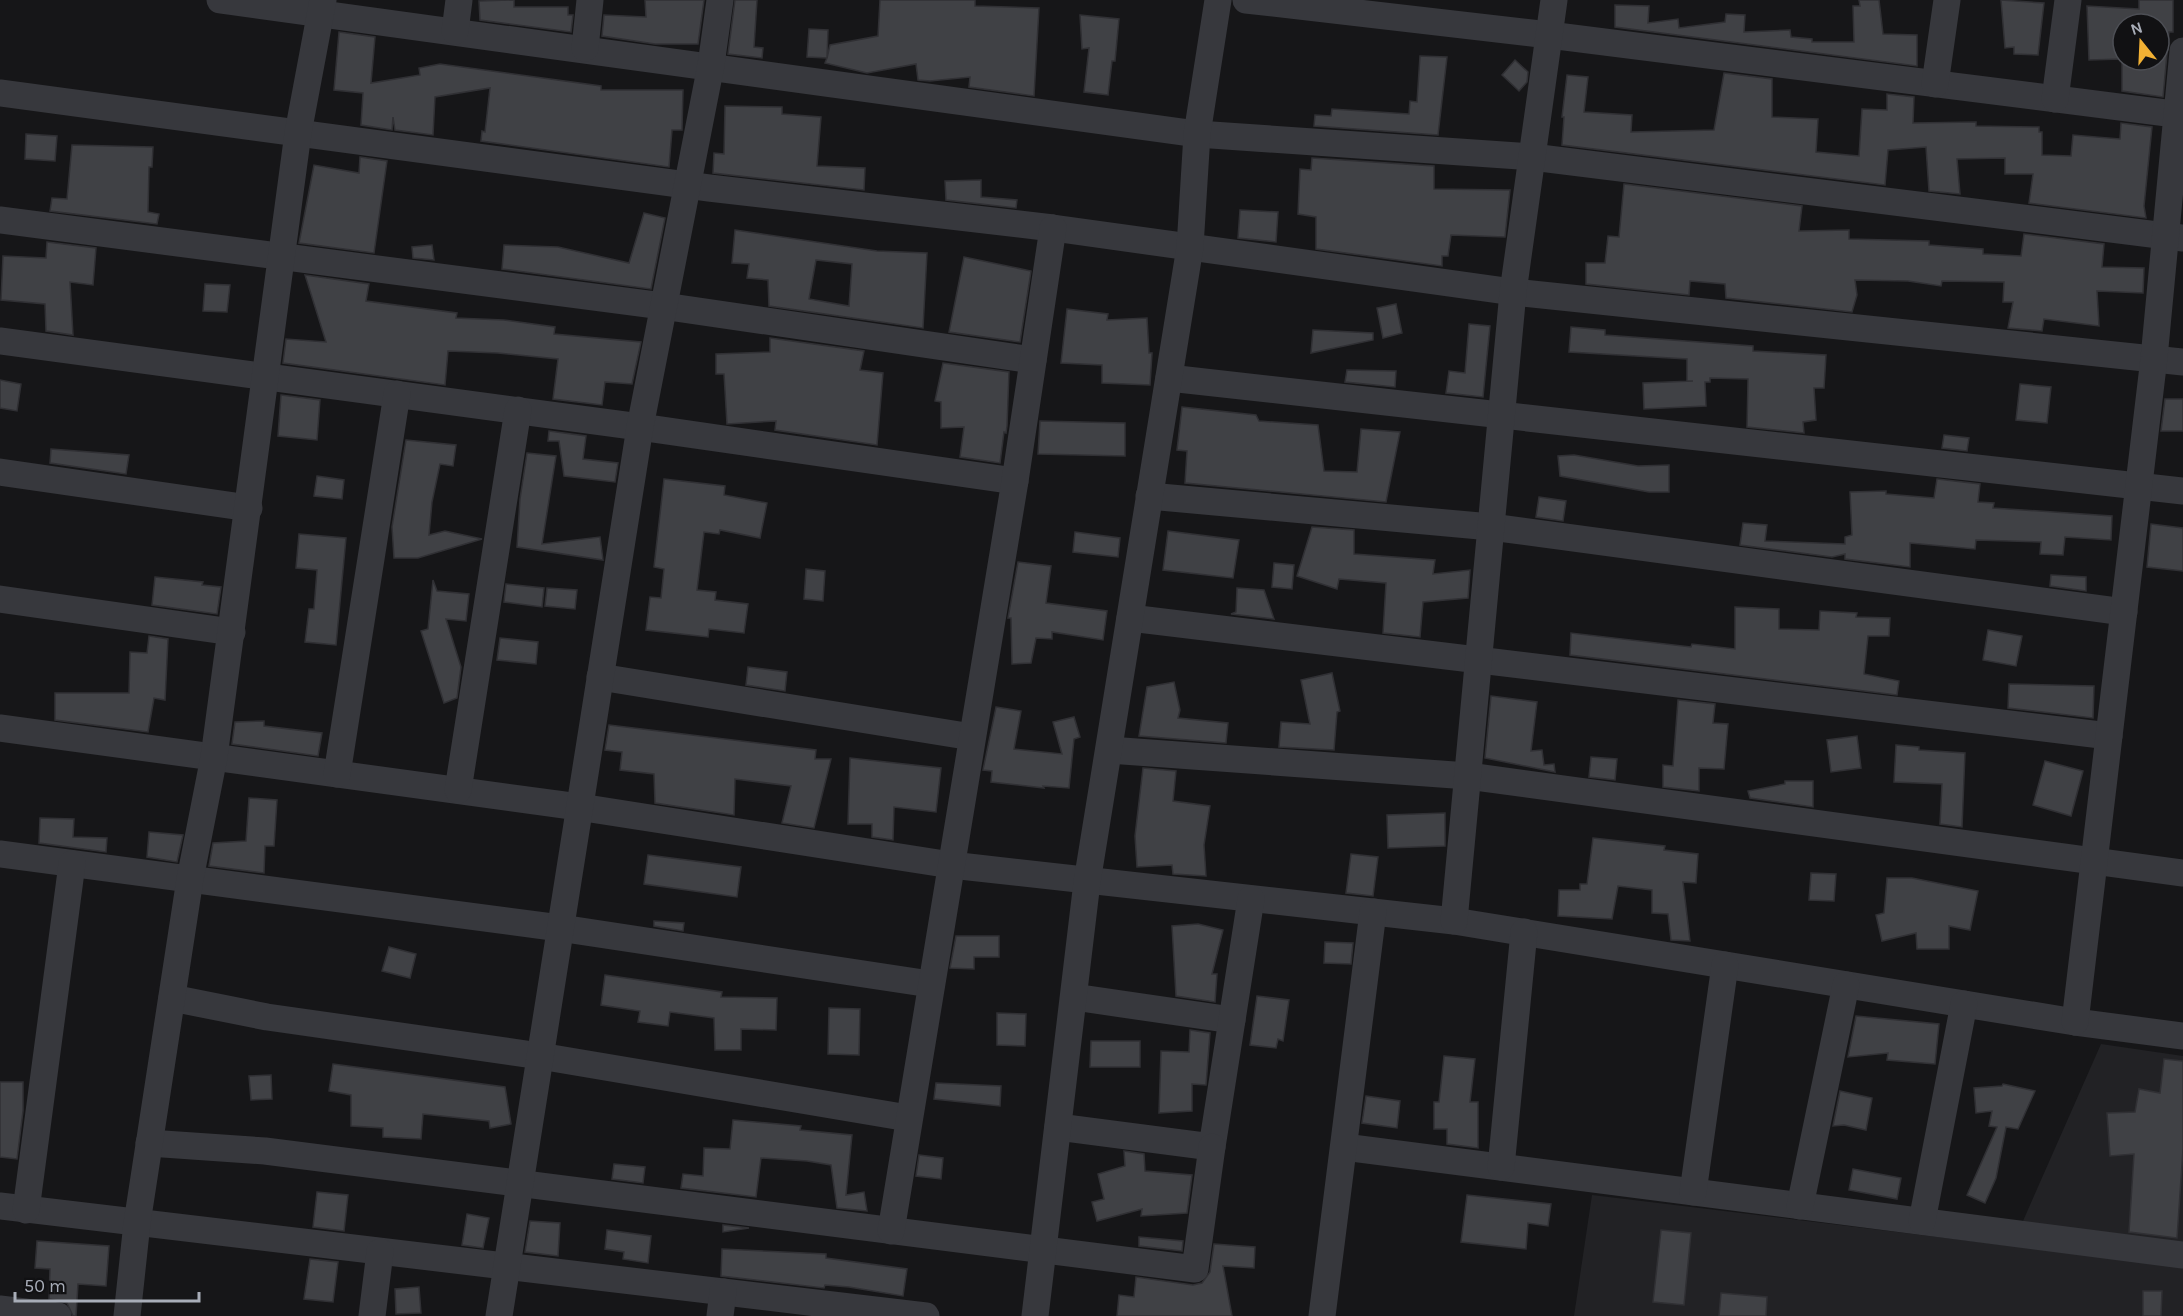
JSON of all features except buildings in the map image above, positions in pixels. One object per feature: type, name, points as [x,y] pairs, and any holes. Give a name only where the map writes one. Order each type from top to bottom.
[{"type":"street","points":[[220,0],[322,6],[455,31],[1197,134],[1532,157],[2174,237]]},
{"type":"street","points":[[455,31],[459,0]]},
{"type":"street","points":[[585,48],[590,0]]},
{"type":"street","points":[[499,1316],[640,427],[711,65],[720,0]]},
{"type":"street","points":[[1035,1316],[1087,882],[1190,247],[1197,134],[1218,0]]},
{"type":"street","points":[[1246,0],[1549,35],[2179,115]]},
{"type":"street","points":[[1454,921],[1513,292],[1554,0]]},
{"type":"street","points":[[1935,84],[1947,0]]},
{"type":"street","points":[[2055,99],[2068,0]]},
{"type":"street","points":[[127,1316],[136,1223],[190,879],[214,757],[232,633],[298,133],[322,6]]},
{"type":"street","points":[[2075,1022],[2154,358],[2174,237],[2183,51]]},
{"type":"street","points":[[0,93],[687,185],[1053,228],[1513,292],[2183,362]]},
{"type":"street","points":[[0,220],[663,306],[1033,360]]},
{"type":"street","points":[[891,1231],[930,984],[1015,481],[1053,228]]},
{"type":"street","points":[[0,341],[518,410],[1015,481]]},
{"type":"street","points":[[1168,378],[2183,491]]},
{"type":"street","points":[[337,774],[397,394]]},
{"type":"street","points":[[458,790],[518,410]]},
{"type":"street","points":[[0,472],[249,508]]},
{"type":"street","points":[[1149,496],[1491,527],[2124,612]]},
{"type":"street","points":[[0,599],[232,633]]},
{"type":"street","points":[[1130,618],[2109,736]]},
{"type":"street","points":[[600,677],[972,737]]},
{"type":"street","points":[[0,728],[579,807],[951,865],[1087,882],[1454,921],[2075,1022],[2183,1036]]},
{"type":"street","points":[[1108,750],[1468,776],[2183,873]]},
{"type":"street","points":[[0,854],[560,928],[930,984]]},
{"type":"street","points":[[72,864],[13,1208],[506,1266],[722,1304],[927,1316]]},
{"type":"street","points":[[149,1143],[265,1151],[1195,1269],[1251,899]]},
{"type":"street","points":[[1322,1316],[1373,912]]},
{"type":"street","points":[[1501,1167],[1524,932]]},
{"type":"street","points":[[1693,1192],[1725,965]]},
{"type":"street","points":[[1800,1206],[1846,985]]},
{"type":"street","points":[[1074,997],[1232,1020]]},
{"type":"street","points":[[172,998],[267,1017],[540,1056],[908,1118]]},
{"type":"street","points":[[1922,1221],[1964,1004]]},
{"type":"street","points":[[1058,1127],[1212,1147]]},
{"type":"street","points":[[1344,1147],[2183,1255]]},
{"type":"street","points":[[372,1316],[380,1252]]},
{"type":"street","points":[[0,1309],[58,1316]]},
{"type":"shaded area","points":[[2101,1044],[2183,1056],[2183,1316],[1574,1316],[1592,1195],[2012,1246]]}]
